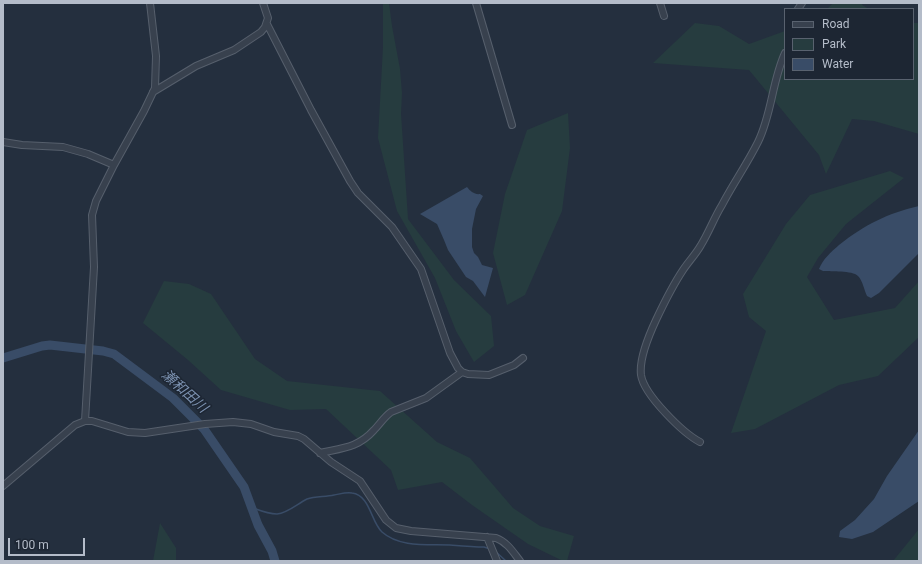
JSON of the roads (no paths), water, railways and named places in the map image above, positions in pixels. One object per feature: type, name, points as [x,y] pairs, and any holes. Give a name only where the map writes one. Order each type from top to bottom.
[{"type":"street","points":[[85,421],[94,267],[92,215],[96,201],[153,92],[156,56],[150,3]]},
{"type":"street","points":[[153,92],[196,66],[229,53],[260,32],[267,24],[268,18],[263,3]]},
{"type":"street","points":[[476,3],[512,125]]},
{"type":"street","points":[[660,3],[664,16]]},
{"type":"street","points":[[267,24],[307,104],[350,181],[358,193],[392,227],[425,278],[450,353],[455,363],[462,372],[476,375],[489,375],[514,365],[523,358]]},
{"type":"street","points":[[700,442],[693,439],[679,426],[649,393],[642,379],[642,361],[648,340],[660,310],[677,280],[702,243],[759,141],[768,113],[777,72],[784,55]]},
{"type":"street","points":[[3,142],[22,145],[62,147],[88,154],[114,165]]},
{"type":"street","points":[[320,453],[356,445],[368,436],[387,414],[426,398],[462,372]]},
{"type":"street","points":[[3,486],[74,425],[85,421],[92,421],[128,432],[140,433],[212,423],[247,423],[271,431],[301,437],[331,462],[360,481],[386,520],[396,528],[411,531],[487,537],[503,541],[520,561]]},
{"type":"street","points":[[487,537],[498,561]]},
{"type":"water","points":[[467,187],[476,194],[483,196],[476,209],[472,229],[472,247],[482,265],[493,268],[485,297],[473,281],[466,277],[448,250],[437,224],[420,214]]},
{"type":"water","points":[[919,206],[919,253],[879,293],[871,298],[867,296],[861,280],[855,274],[823,271],[819,269],[830,253],[858,231],[886,216]]},
{"type":"water","points":[[919,430],[919,501],[873,532],[852,539],[839,537],[840,531],[855,520],[874,499],[887,476]]},
{"type":"waterway","name":"瀬和田川","points":[[3,358],[50,345],[103,351],[114,354],[173,398],[204,429],[244,487],[258,525],[272,551],[275,561]]},
{"type":"waterway","points":[[253,508],[268,513],[277,514],[289,510],[310,498],[352,493],[358,495],[367,504],[378,528],[389,537],[397,541],[424,545],[484,547],[490,549]]},
{"type":"waterway","points":[[495,551],[506,561]]}]
